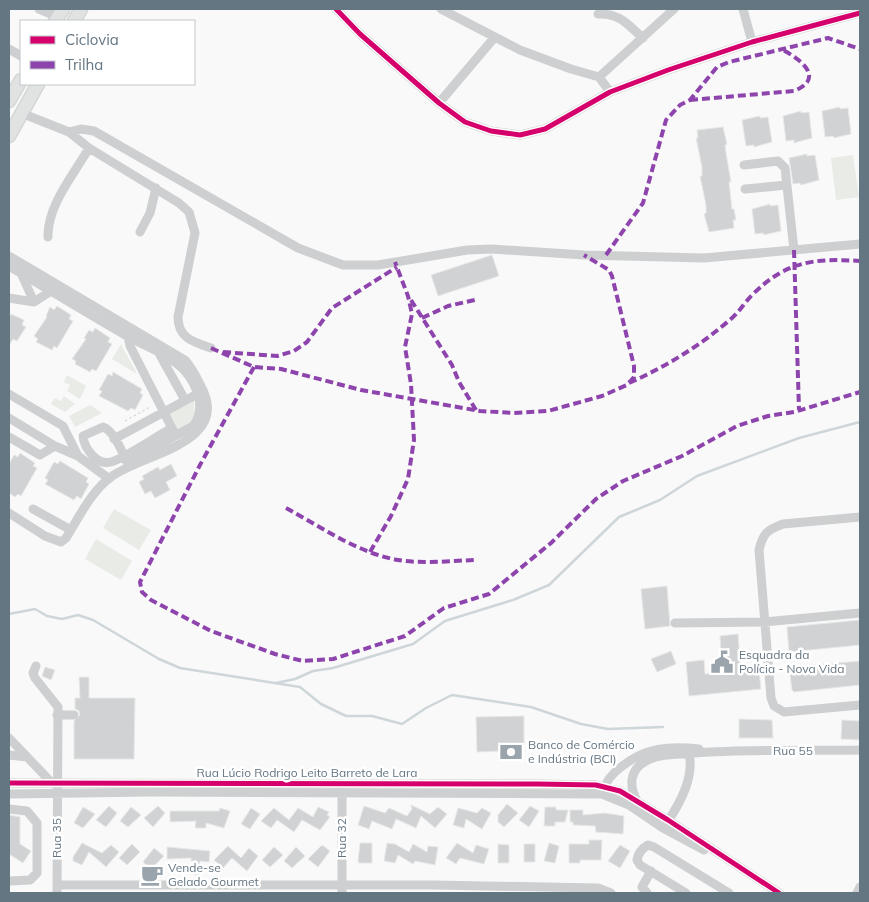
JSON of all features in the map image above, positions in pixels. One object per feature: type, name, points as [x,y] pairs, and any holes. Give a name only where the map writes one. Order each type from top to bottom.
[{"type":"highway","points":[[75,20],[81,9]]},
{"type":"highway","points":[[9,101],[16,84]]},
{"type":"highway","points":[[9,136],[37,85]]},
{"type":"street","points":[[39,9],[59,16]]},
{"type":"street","points":[[336,9],[360,34],[439,103],[465,122],[478,128],[520,135],[545,129],[610,92],[838,13],[860,13]]},
{"type":"street","points":[[441,9],[494,38],[571,69],[599,77],[610,92]]},
{"type":"street","points":[[599,77],[674,9]]},
{"type":"street","points":[[743,9],[752,42]]},
{"type":"street","points":[[598,14],[611,13],[617,16],[644,38]]},
{"type":"street","points":[[439,103],[494,38]]},
{"type":"street","points":[[9,49],[20,55]]},
{"type":"street","points":[[21,113],[69,132],[89,148],[156,188],[189,212],[195,233],[178,317],[178,326],[188,340],[211,348]]},
{"type":"street","points":[[69,132],[81,129],[94,132],[298,248],[343,265],[378,265],[467,250],[492,249],[584,255],[704,258],[860,244]]},
{"type":"street","points":[[48,237],[48,224],[55,207],[89,148]]},
{"type":"street","points":[[744,165],[778,162],[785,168],[794,250]]},
{"type":"street","points":[[745,189],[787,185]]},
{"type":"street","points":[[140,232],[150,213],[156,188]]},
{"type":"street","points":[[9,256],[54,288],[180,362]]},
{"type":"street","points":[[9,266],[54,288]]},
{"type":"street","points":[[21,273],[34,302]]},
{"type":"street","points":[[9,298],[34,302],[54,288]]},
{"type":"street","points":[[129,466],[123,455],[114,439],[108,429],[103,427],[83,436],[92,456],[96,459],[110,462],[123,455],[176,436],[196,434],[207,419],[209,405],[200,392],[191,367],[159,352],[130,333]]},
{"type":"street","points":[[130,333],[130,346],[176,436]]},
{"type":"street","points":[[159,352],[185,400]]},
{"type":"street","points":[[168,370],[180,362]]},
{"type":"street","points":[[114,439],[200,392]]},
{"type":"street","points":[[9,394],[63,426],[78,456]]},
{"type":"street","points":[[9,418],[55,446],[78,456],[108,478]]},
{"type":"street","points":[[9,514],[54,540],[61,542],[66,538],[108,478],[129,466],[137,457],[176,436]]},
{"type":"street","points":[[9,437],[40,454],[55,446]]},
{"type":"street","points":[[33,509],[71,530]]},
{"type":"street","points":[[860,517],[783,524],[771,529],[762,538],[759,550],[771,698],[776,708],[784,712],[860,705]]},
{"type":"street","points":[[676,623],[764,622],[860,613]]},
{"type":"street","points":[[36,666],[32,673],[58,707],[58,715],[74,714]]},
{"type":"street","name":"Rua 35","points":[[57,889],[58,795],[54,782],[58,715]]},
{"type":"street","points":[[9,738],[54,782]]},
{"type":"street","points":[[603,790],[614,772],[642,752],[664,747],[689,751]]},
{"type":"street","name":"Rua 55","points":[[689,751],[860,750]]},
{"type":"street","points":[[637,801],[632,790],[632,780],[640,765],[664,755],[689,751]]},
{"type":"street","points":[[663,828],[682,798],[690,773],[689,751]]},
{"type":"street","points":[[9,756],[27,757]]},
{"type":"street","name":"Rua Lúcio Rodrigo Leito Barreto de Lara","points":[[9,783],[54,782],[537,792],[603,790]]},
{"type":"street","name":"Rua Lúcio Rodrigo Leito Barreto de Lara","points":[[9,794],[58,795],[342,788]]},
{"type":"street","name":"Rua 32","points":[[342,788],[342,890]]},
{"type":"street","points":[[603,790],[637,801],[779,893]]},
{"type":"street","points":[[603,790],[663,828],[746,872]]},
{"type":"street","points":[[9,809],[27,811],[37,823],[36,876],[26,881],[9,881]]},
{"type":"street","points":[[686,893],[637,860],[642,848],[648,845],[729,893]]},
{"type":"street","points":[[647,893],[642,887],[651,871]]},
{"type":"street","points":[[857,893],[860,887]]},
{"type":"street","points":[[57,889],[528,890],[598,888],[612,893]]},
{"type":"path","points":[[125,421],[155,404]]},
{"type":"shaded area","points":[[853,155],[859,197],[836,200],[831,158]]},
{"type":"shaded area","points":[[121,344],[137,374],[112,359]]},
{"type":"shaded area","points":[[67,375],[86,386],[80,399],[67,391],[70,385],[64,382]]},
{"type":"shaded area","points":[[64,396],[75,404],[65,412],[51,404],[55,398],[61,401]]},
{"type":"shaded area","points":[[194,401],[195,417],[188,425],[177,431],[168,414]]},
{"type":"shaded area","points":[[90,405],[102,413],[75,427],[69,416]]},
{"type":"shaded area","points":[[114,509],[151,530],[139,550],[103,528]]},
{"type":"shaded area","points":[[96,539],[132,561],[121,580],[85,559]]},
{"type":"building","points":[[840,107],[840,109],[848,108],[851,134],[834,138],[833,136],[825,137],[822,111]]},
{"type":"building","points":[[801,111],[801,113],[809,112],[812,138],[794,143],[794,140],[786,141],[783,116]]},
{"type":"building","points":[[760,116],[760,118],[768,117],[772,142],[754,147],[754,145],[746,146],[742,120]]},
{"type":"building","points":[[723,127],[727,144],[725,145],[731,182],[729,182],[732,209],[734,209],[736,220],[733,220],[734,228],[709,232],[704,214],[706,213],[706,205],[700,176],[702,176],[702,167],[696,138],[698,138],[697,130]]},
{"type":"building","points":[[807,154],[807,156],[815,155],[819,180],[801,185],[800,183],[793,184],[789,158]]},
{"type":"building","points":[[770,204],[770,206],[778,205],[781,231],[764,235],[763,233],[755,234],[752,209]]},
{"type":"building","points":[[492,255],[499,276],[438,296],[431,275]]},
{"type":"building","points":[[57,306],[71,315],[69,319],[73,321],[57,348],[54,346],[52,350],[36,342],[38,339],[34,336],[47,317],[50,307],[54,310]]},
{"type":"building","points":[[11,314],[24,320],[22,325],[26,327],[17,341],[13,339],[9,346],[9,318]]},
{"type":"building","points":[[95,328],[110,338],[108,342],[112,344],[96,371],[92,369],[90,372],[75,364],[76,361],[72,359],[86,339],[84,338],[89,330],[93,332]]},
{"type":"building","points":[[113,372],[142,389],[140,393],[143,395],[135,410],[131,408],[128,411],[99,396],[102,391],[99,390],[108,374],[112,376]]},
{"type":"building","points":[[20,453],[35,463],[33,466],[37,468],[21,496],[18,494],[15,497],[9,493],[9,464],[14,455],[18,457]]},
{"type":"building","points":[[60,461],[88,478],[86,482],[89,484],[81,499],[77,496],[74,500],[45,484],[48,480],[45,478],[54,462],[58,464]]},
{"type":"building","points":[[171,464],[177,476],[166,482],[170,490],[155,498],[151,491],[145,494],[139,482],[144,479],[142,476],[158,467],[160,470]]},
{"type":"building","points":[[667,586],[670,626],[645,629],[641,589]]},
{"type":"building","points":[[860,620],[860,645],[789,652],[787,627]]},
{"type":"building","points":[[738,634],[741,672],[759,670],[761,689],[689,696],[686,662],[704,660],[705,674],[722,673],[720,636]]},
{"type":"building","points":[[671,651],[676,664],[657,672],[651,659]]},
{"type":"building","points":[[860,661],[860,685],[794,692],[792,690],[789,667]]},
{"type":"building","points":[[45,667],[55,670],[51,680],[42,676]]},
{"type":"building","points":[[79,677],[89,677],[89,698],[135,698],[134,759],[74,759],[74,721],[80,715],[79,711],[75,709],[75,698],[80,698]]},
{"type":"building","points":[[524,716],[524,744],[500,745],[500,751],[477,752],[476,717]]},
{"type":"building","points":[[739,719],[772,720],[773,738],[739,738]]},
{"type":"building","points":[[842,720],[860,721],[860,740],[841,739]]},
{"type":"building","points":[[507,804],[518,813],[504,827],[498,822],[498,815]]},
{"type":"building","points":[[411,805],[430,814],[438,807],[447,814],[435,828],[421,816],[416,828],[396,819],[392,829],[372,821],[369,829],[358,825],[364,806],[385,813],[389,808],[407,816],[412,809]]},
{"type":"building","points":[[109,806],[117,813],[106,827],[96,820]]},
{"type":"building","points":[[158,806],[165,813],[153,827],[144,818]]},
{"type":"building","points":[[530,806],[539,811],[529,827],[519,820]]},
{"type":"building","points":[[83,807],[95,814],[83,828],[74,823]]},
{"type":"building","points":[[131,807],[141,815],[128,827],[120,821]]},
{"type":"building","points":[[318,807],[329,812],[327,815],[330,817],[320,830],[302,820],[294,832],[277,820],[271,828],[261,821],[274,808],[289,820],[298,808],[313,817]]},
{"type":"building","points":[[545,807],[556,807],[556,810],[568,810],[565,822],[555,822],[555,826],[544,826]]},
{"type":"building","points":[[220,808],[230,811],[224,828],[206,823],[206,828],[195,828],[196,821],[170,822],[170,811],[219,811]]},
{"type":"building","points":[[251,808],[260,814],[250,829],[241,824]]},
{"type":"building","points":[[458,808],[477,813],[482,808],[491,813],[482,829],[466,819],[464,828],[453,825]]},
{"type":"building","points":[[570,810],[583,810],[583,815],[605,813],[624,816],[623,834],[596,832],[595,826],[573,825],[573,822],[570,822]]},
{"type":"building","points":[[9,815],[20,817],[20,844],[31,851],[23,863],[9,854]]},
{"type":"building","points":[[589,840],[602,840],[601,860],[580,860],[580,863],[569,863],[569,844],[589,844]]},
{"type":"building","points":[[82,843],[102,853],[111,845],[119,852],[106,867],[89,852],[82,865],[73,861],[73,857]]},
{"type":"building","points":[[360,843],[372,843],[372,863],[359,863]]},
{"type":"building","points":[[387,843],[395,844],[409,852],[413,844],[427,852],[428,846],[438,847],[435,865],[415,861],[413,864],[398,855],[395,863],[384,861]]},
{"type":"building","points":[[457,843],[473,853],[476,845],[489,849],[484,864],[460,858],[456,864],[446,858]]},
{"type":"building","points":[[549,843],[559,846],[555,863],[544,861]]},
{"type":"building","points":[[132,844],[140,852],[127,865],[119,858]]},
{"type":"building","points":[[498,844],[509,845],[509,863],[498,863]]},
{"type":"building","points":[[524,844],[535,844],[535,862],[524,862]]},
{"type":"building","points":[[322,845],[330,851],[318,867],[308,859]]},
{"type":"building","points":[[620,845],[630,851],[620,868],[608,861]]},
{"type":"building","points":[[228,846],[241,858],[249,848],[258,856],[247,871],[232,858],[223,868],[214,860]]},
{"type":"building","points":[[167,847],[210,851],[209,862],[200,861],[199,875],[194,875],[194,861],[191,861],[191,858],[167,859]]},
{"type":"building","points":[[274,847],[283,855],[270,867],[262,860]]},
{"type":"building","points":[[296,847],[305,856],[292,868],[284,861]]},
{"type":"building","points":[[154,848],[164,856],[151,869],[143,862]]},
{"type":"waterway","points":[[276,683],[413,644],[445,621],[513,600],[549,585],[619,517],[660,500],[697,476],[799,438],[860,422]]},
{"type":"waterway","points":[[9,614],[35,609],[47,616],[62,619],[78,615],[93,620],[159,659],[180,668],[300,687],[321,704],[346,716],[372,716],[402,724],[426,708],[452,695],[531,707],[581,724],[608,729],[663,727]]},
{"type":"marked path","points":[[606,255],[643,203],[666,120],[680,105],[690,100],[717,67],[729,62],[828,38],[860,49]]},
{"type":"marked path","points":[[690,100],[794,91],[803,86],[808,80],[809,75],[807,69],[796,58],[783,50]]},
{"type":"marked path","points":[[794,250],[799,410]]},
{"type":"marked path","points":[[211,348],[254,367],[281,369],[361,390],[480,411],[513,413],[548,411],[602,396],[627,385],[634,377],[634,366],[612,276],[609,270],[584,255]]},
{"type":"marked path","points":[[629,383],[657,370],[708,338],[732,318],[752,295],[777,275],[802,264],[815,261],[860,261]]},
{"type":"marked path","points":[[370,552],[391,516],[408,479],[414,440],[411,384],[405,347],[412,314],[408,296],[395,262]]},
{"type":"marked path","points":[[223,352],[277,356],[294,351],[307,342],[332,308],[397,267]]},
{"type":"marked path","points":[[411,300],[452,365],[459,382],[476,410]]},
{"type":"marked path","points":[[422,318],[448,306],[475,300]]},
{"type":"marked path","points":[[254,367],[200,465],[140,582],[142,592],[151,600],[211,631],[275,654],[303,661],[333,659],[405,636],[444,608],[489,594],[551,543],[596,499],[623,481],[682,456],[737,426],[768,416],[794,412],[860,392]]},
{"type":"marked path","points":[[286,508],[340,538],[383,557],[417,562],[474,560]]},
{"type":"cycle path","points":[[336,9],[360,34],[439,103],[465,122],[491,131],[520,135],[545,129],[610,92],[668,70],[752,42],[860,13]]},
{"type":"cycle path","points":[[9,783],[596,785],[620,791],[668,820],[779,893]]},
{"type":"place","name":"Esquadra da Polícia - Nova Vida","points":[[722,662]]},
{"type":"place","name":"Banco de Comércio e Indústria (BCI)","points":[[511,752]]},
{"type":"place","name":"Vende-se Gelado Gourmet","points":[[152,875]]}]
